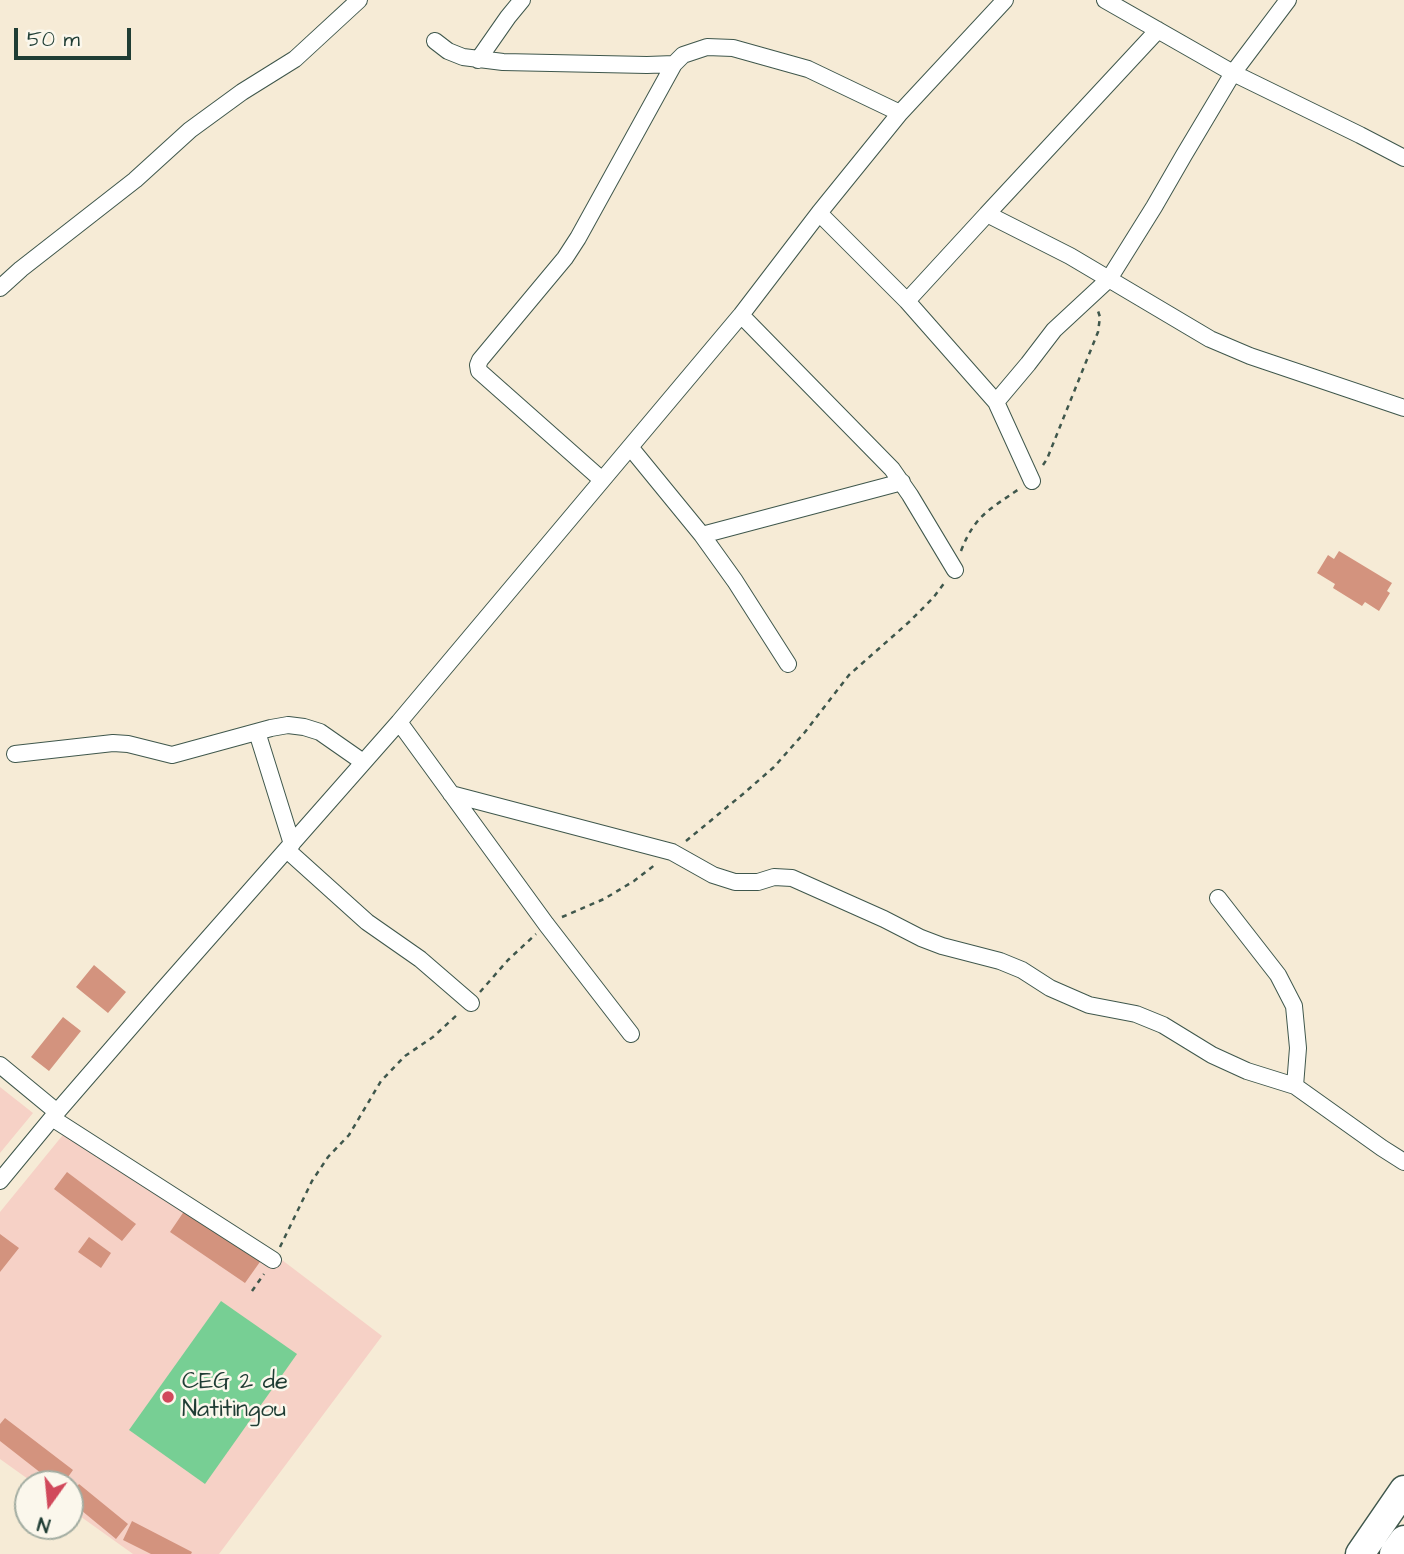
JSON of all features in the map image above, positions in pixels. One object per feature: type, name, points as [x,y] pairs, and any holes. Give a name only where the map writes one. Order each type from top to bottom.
[{"type":"highway","points":[[1360,1554],[1404,1490]]},
{"type":"highway","points":[[1394,1554],[1404,1540]]},
{"type":"street","points":[[0,288],[135,180],[190,130],[242,92],[295,59],[359,0]]},
{"type":"street","points":[[478,60],[522,0]]},
{"type":"street","points":[[0,1181],[54,1115],[399,722],[741,315],[900,113],[1005,0]]},
{"type":"street","points":[[1105,0],[1233,73],[1404,158]]},
{"type":"street","points":[[996,402],[1054,330],[1109,279],[1233,73],[1288,0]]},
{"type":"street","points":[[908,301],[1158,30]]},
{"type":"street","points":[[435,41],[447,51],[478,60],[524,64],[674,64]]},
{"type":"street","points":[[602,480],[479,371],[478,365],[565,258],[674,64],[684,55],[706,47],[733,48],[808,69],[900,113]]},
{"type":"street","points":[[819,213],[908,301],[996,402],[1032,481]]},
{"type":"street","points":[[987,214],[1070,256],[1210,339],[1250,356],[1404,408]]},
{"type":"street","points":[[741,315],[892,469],[955,570]]},
{"type":"street","points":[[630,447],[702,535],[788,664]]},
{"type":"street","points":[[702,535],[902,482]]},
{"type":"street","points":[[399,722],[546,924],[631,1034]]},
{"type":"street","points":[[15,754],[113,743],[172,755],[288,725],[320,732],[363,762]]},
{"type":"street","points":[[257,732],[289,847],[367,922],[420,959],[471,1003]]},
{"type":"street","points":[[452,794],[673,852],[713,875],[735,883],[758,882],[774,877],[792,878],[921,938],[1022,970],[1050,988],[1089,1005],[1136,1014],[1163,1025],[1212,1055],[1247,1071],[1294,1086],[1404,1161]]},
{"type":"street","points":[[1218,898],[1278,975],[1294,1006],[1298,1048],[1294,1086]]},
{"type":"street","points":[[0,1065],[54,1115],[273,1260]]},
{"type":"path","points":[[252,1291],[285,1240],[312,1181],[328,1157],[349,1135],[381,1081],[405,1056],[433,1037],[471,1003],[508,960],[546,924],[604,899],[634,881],[673,852],[774,766],[806,732],[849,675],[933,598],[955,570],[975,522],[1032,481],[1047,459],[1098,332],[1100,317],[1092,295]]},
{"type":"shaded area","points":[[0,1087],[33,1113],[0,1153]]},
{"type":"shaded area","name":"CEG 2 de Natitingou","points":[[71,1125],[261,1244],[382,1336],[219,1554],[133,1554],[84,1519],[84,1470],[15,1470],[0,1459],[0,1212]]},
{"type":"green space","points":[[221,1301],[297,1354],[205,1484],[129,1430]]},
{"type":"building","points":[[1339,551],[1392,583],[1387,591],[1390,593],[1379,611],[1365,602],[1362,606],[1333,588],[1335,584],[1317,573],[1328,555],[1334,559]]},
{"type":"building","points":[[94,965],[126,992],[108,1013],[76,987]]},
{"type":"building","points":[[63,1017],[81,1031],[49,1071],[31,1057]]},
{"type":"building","points":[[67,1172],[136,1224],[122,1241],[54,1189]]},
{"type":"building","points":[[187,1207],[262,1259],[245,1283],[170,1232]]},
{"type":"building","points":[[0,1234],[19,1248],[0,1272]]},
{"type":"building","points":[[89,1237],[111,1253],[101,1268],[78,1252]]},
{"type":"building","points":[[5,1418],[73,1470],[37,1470],[0,1441],[0,1424]]},
{"type":"building","points":[[84,1488],[128,1524],[116,1539],[84,1513]]},
{"type":"building","points":[[132,1521],[192,1552],[191,1554],[151,1554],[123,1540]]},
{"type":"place","name":"CEG 2 de Natitingou","points":[[168,1397]]}]
